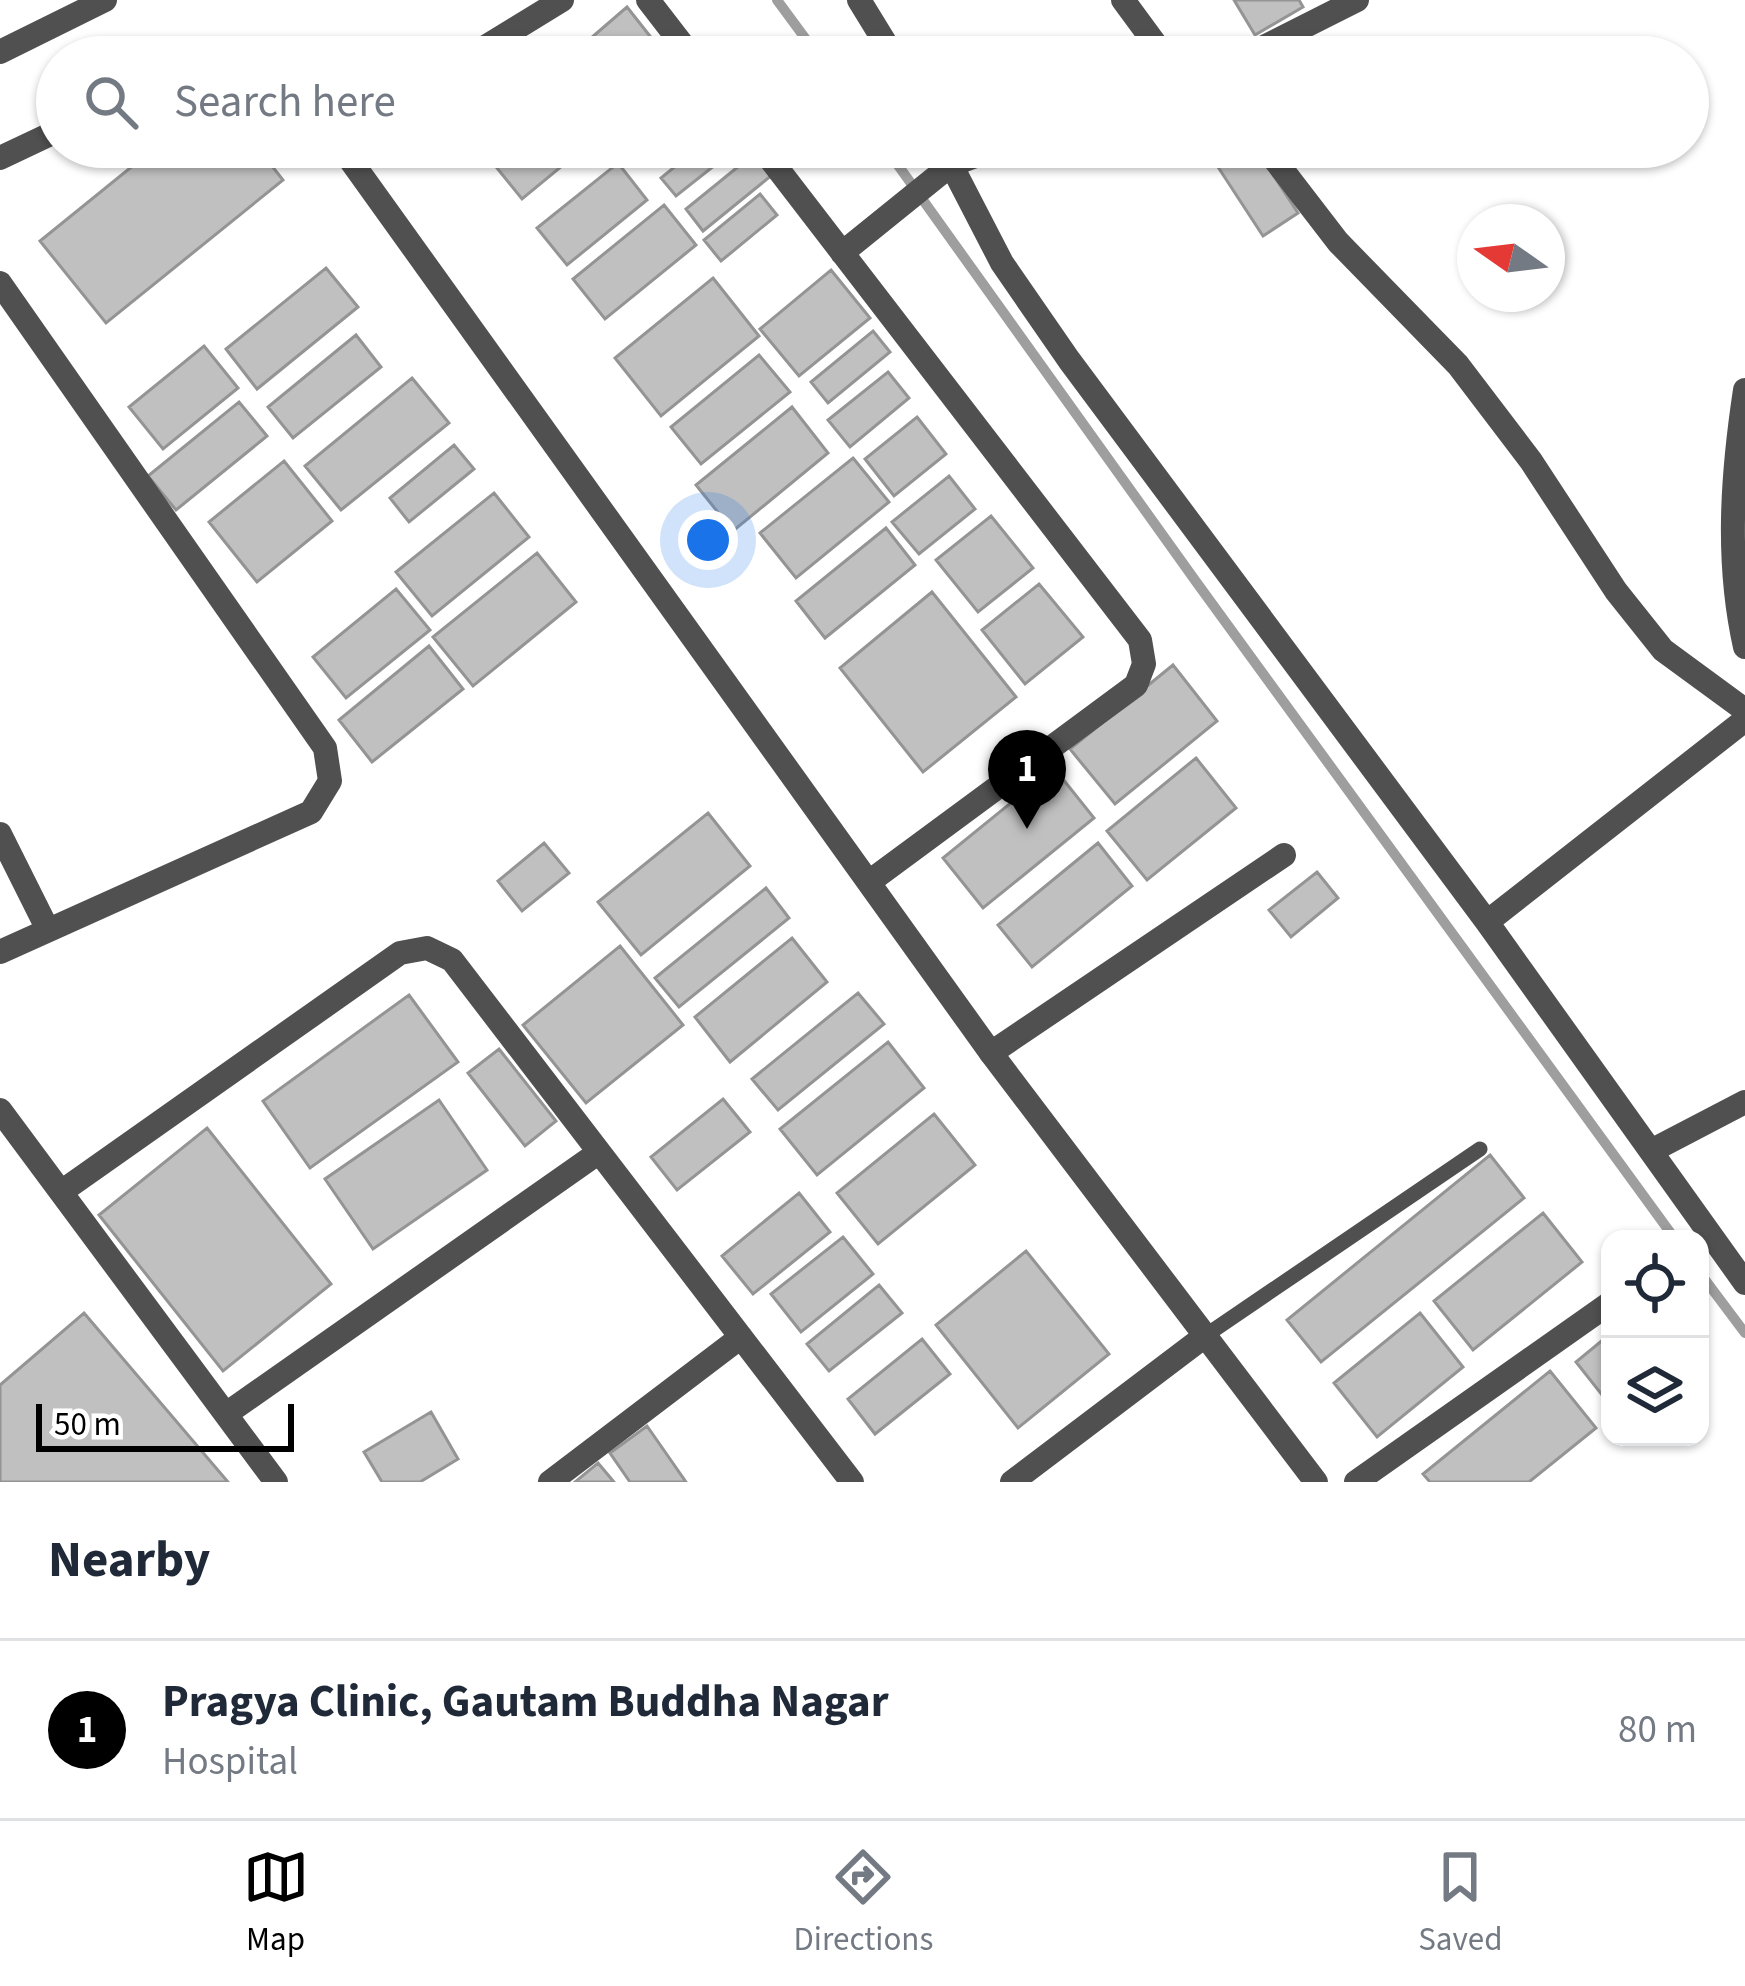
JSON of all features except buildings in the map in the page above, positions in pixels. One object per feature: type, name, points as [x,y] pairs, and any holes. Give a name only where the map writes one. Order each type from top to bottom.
[{"type":"street","points":[[0,52],[105,0]]},
{"type":"street","points":[[504,36],[562,0]]},
{"type":"street","points":[[648,0],[676,36]]},
{"type":"street","points":[[859,0],[881,36]]},
{"type":"street","points":[[1123,0],[1150,36]]},
{"type":"street","points":[[1286,36],[1358,0]]},
{"type":"street","points":[[0,158],[36,141]]},
{"type":"street","points":[[356,168],[991,1053],[1316,1482]]},
{"type":"street","points":[[776,168],[1140,640],[1144,664],[1136,685],[869,882]]},
{"type":"street","points":[[842,253],[932,183],[940,168]]},
{"type":"street","points":[[953,168],[1002,263],[1069,360],[1487,922],[1745,1283]]},
{"type":"street","points":[[1281,168],[1338,242],[1458,365],[1531,461],[1616,591],[1663,650],[1745,710]]},
{"type":"street","points":[[0,283],[326,748],[330,781],[311,812],[0,952]]},
{"type":"street","points":[[1745,391],[1736,451],[1739,519],[1733,595],[1745,647]]},
{"type":"street","points":[[1487,922],[1745,719]]},
{"type":"street","points":[[0,834],[48,930]]},
{"type":"street","points":[[991,1053],[1284,854]]},
{"type":"street","points":[[61,1192],[400,953],[427,948],[452,960],[852,1482]]},
{"type":"street","points":[[1651,1151],[1745,1102]]},
{"type":"street","points":[[0,1110],[276,1482]]},
{"type":"street","points":[[226,1414],[598,1153]]},
{"type":"street","points":[[1356,1482],[1601,1309]]},
{"type":"street","points":[[550,1482],[741,1336]]},
{"type":"street","points":[[1012,1482],[1205,1336]]},
{"type":"lane","points":[[1205,1336],[1480,1149]]},
{"type":"waterway","points":[[777,0],[804,36]]},
{"type":"waterway","points":[[900,168],[1668,1230]]},
{"type":"waterway","points":[[1709,1285],[1745,1333]]},
{"type":"place","name":"Pragya Clinic, Gautam Buddha Nagar","points":[[1027,829]]}]
